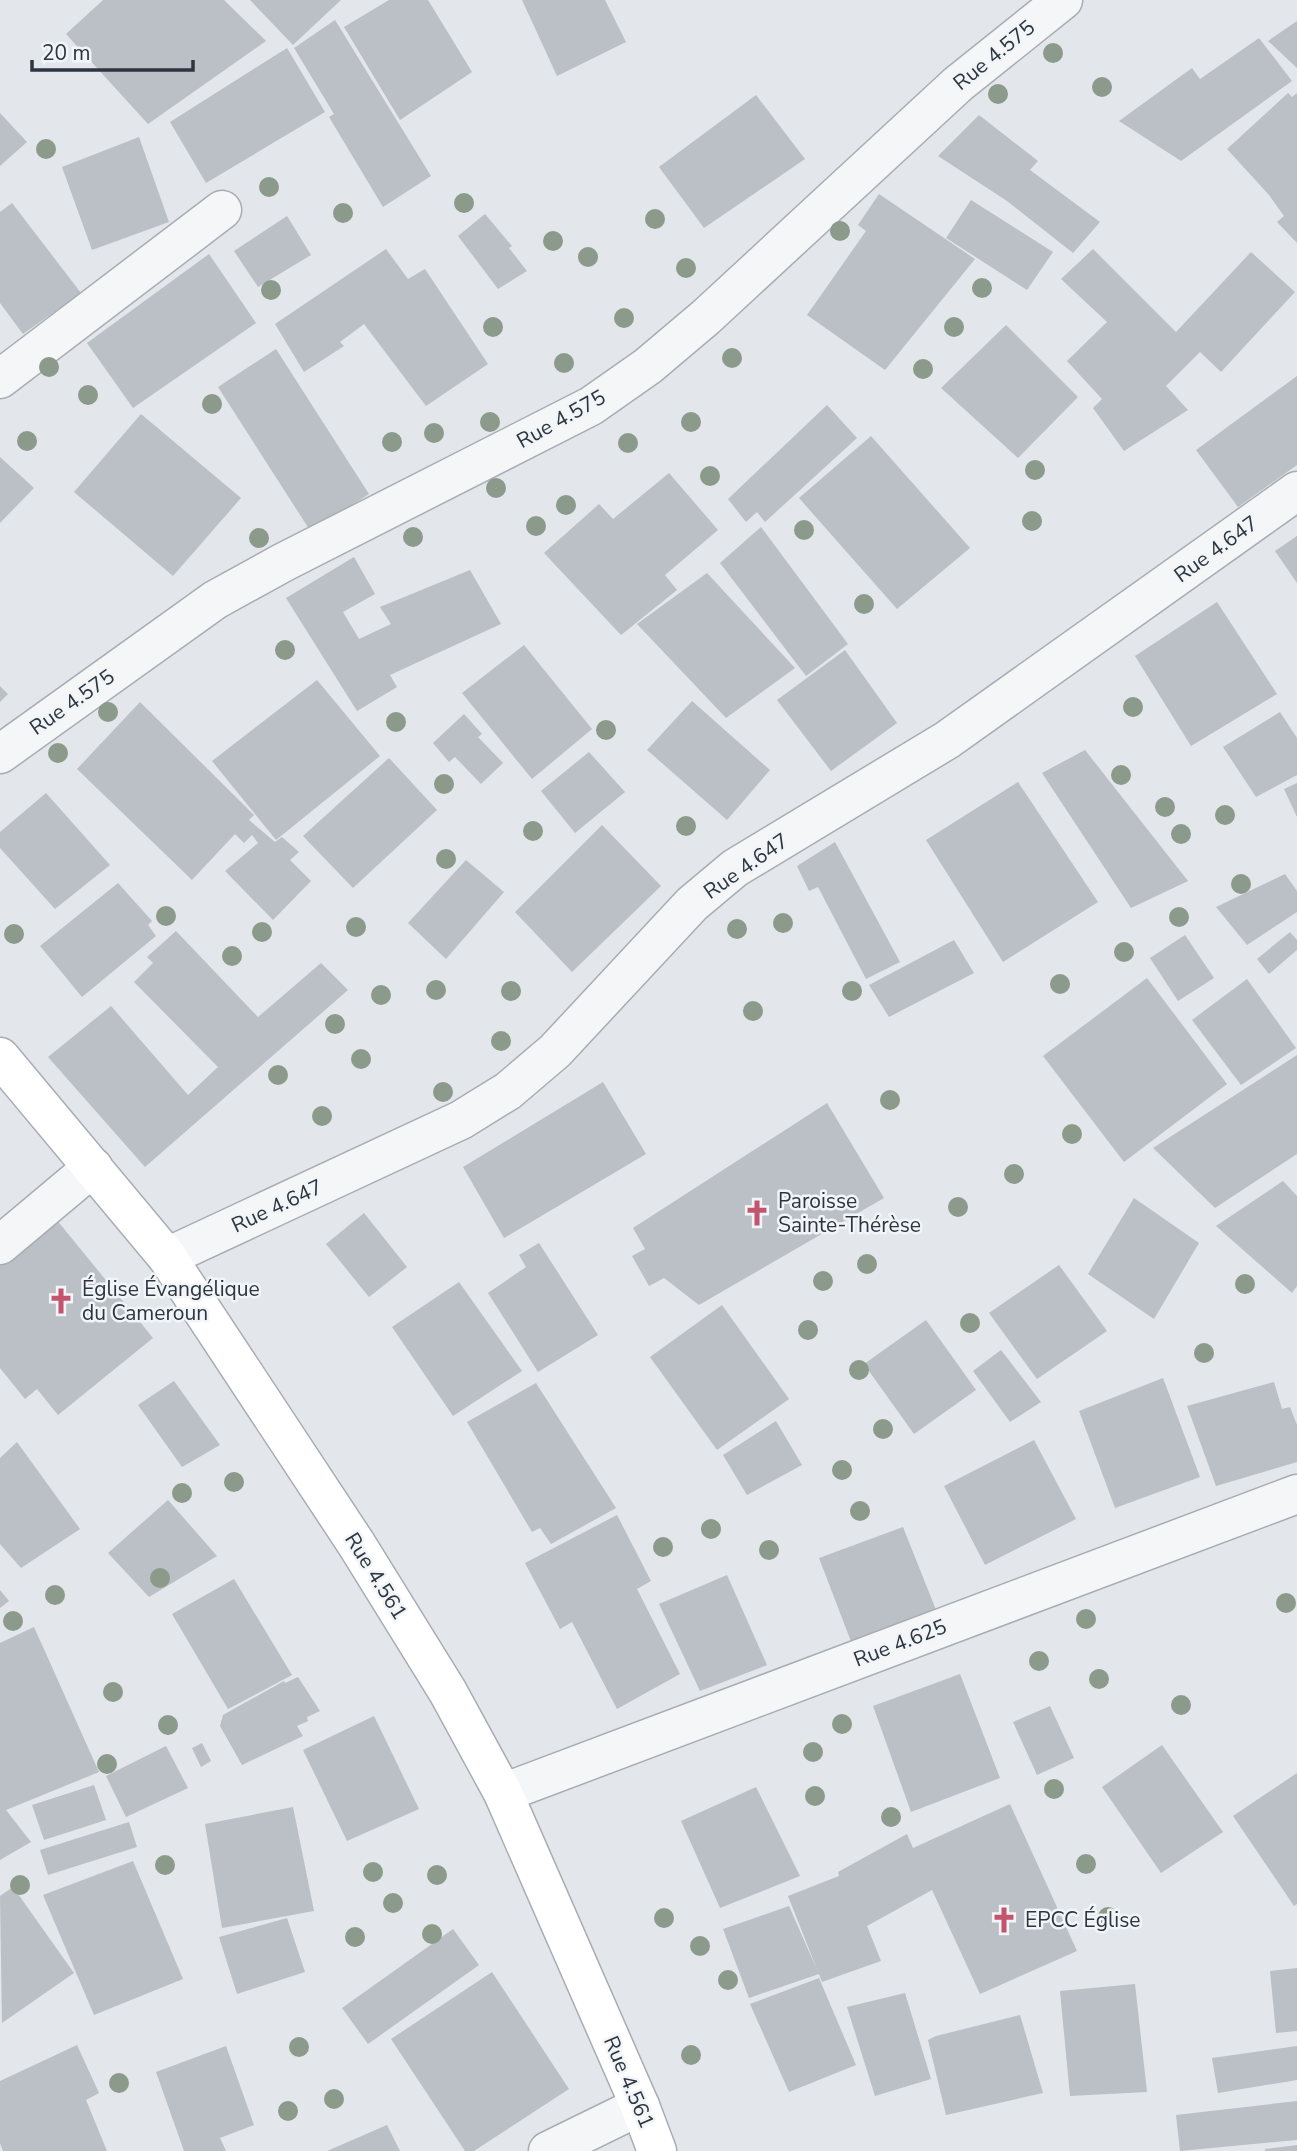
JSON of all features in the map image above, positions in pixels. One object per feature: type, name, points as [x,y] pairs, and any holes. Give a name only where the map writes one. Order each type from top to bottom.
[{"type":"main road","name":"Rue 4.561","points":[[0,1057],[167,1257],[357,1545],[448,1692],[503,1793],[640,2106],[657,2151]]},
{"type":"street","name":"Rue 4.575","points":[[0,754],[215,600],[284,562],[591,406],[648,366],[706,317],[958,84],[1063,0]]},
{"type":"street","points":[[0,379],[222,210]]},
{"type":"street","name":"Rue 4.647","points":[[167,1257],[461,1120],[508,1091],[555,1051],[692,904],[735,868],[947,740],[1297,491]]},
{"type":"street","points":[[0,1245],[93,1167]]},
{"type":"street","name":"Rue 4.625","points":[[503,1793],[1297,1494]]},
{"type":"street","points":[[548,2151],[640,2106]]},
{"type":"building","points":[[103,0],[224,0],[266,41],[148,124],[66,34]]},
{"type":"building","points":[[250,0],[341,0],[293,45]]},
{"type":"building","points":[[389,0],[428,0],[472,72],[400,120],[344,27]]},
{"type":"building","points":[[522,0],[605,0],[626,42],[557,76]]},
{"type":"building","points":[[335,20],[431,176],[383,207],[329,117],[334,114],[294,48]]},
{"type":"building","points":[[1297,21],[1297,68],[1268,41]]},
{"type":"building","points":[[1259,38],[1292,81],[1181,161],[1119,121],[1192,68],[1200,79]]},
{"type":"building","points":[[287,48],[325,112],[206,183],[170,122]]},
{"type":"building","points":[[1288,93],[1292,97],[1297,93],[1297,243],[1277,222],[1284,216],[1269,195],[1227,149]]},
{"type":"building","points":[[756,95],[805,159],[704,228],[659,167]]},
{"type":"building","points":[[0,113],[27,142],[0,166]]},
{"type":"building","points":[[979,115],[1038,161],[1030,170],[1100,222],[1073,253],[1007,201],[938,156]]},
{"type":"building","points":[[139,137],[169,222],[92,250],[62,167]]},
{"type":"building","points":[[879,194],[975,259],[885,370],[807,315],[866,231],[858,225]]},
{"type":"building","points":[[971,200],[1053,252],[1027,290],[946,238]]},
{"type":"building","points":[[12,203],[81,293],[23,334],[0,303],[0,212]]},
{"type":"building","points":[[485,214],[512,246],[509,248],[527,271],[498,289],[458,236]]},
{"type":"building","points":[[287,216],[311,255],[258,287],[234,251]]},
{"type":"building","points":[[386,249],[408,279],[425,269],[488,364],[426,406],[364,324],[340,342],[344,346],[304,372],[275,324]]},
{"type":"building","points":[[1093,249],[1176,332],[1251,252],[1295,292],[1221,372],[1200,352],[1166,386],[1188,410],[1124,451],[1093,408],[1102,399],[1067,361],[1107,322],[1061,279]]},
{"type":"building","points":[[209,254],[256,323],[133,408],[87,343]]},
{"type":"building","points":[[1006,325],[1078,397],[1018,458],[941,388]]},
{"type":"building","points":[[276,349],[369,494],[311,532],[218,387]]},
{"type":"building","points":[[1297,376],[1297,465],[1238,507],[1196,450]]},
{"type":"building","points":[[827,405],[857,438],[765,522],[757,512],[746,522],[728,499]]},
{"type":"building","points":[[141,414],[241,498],[173,576],[74,492]]},
{"type":"building","points":[[871,436],[970,548],[897,609],[799,498]]},
{"type":"building","points":[[0,457],[34,488],[0,523]]},
{"type":"building","points":[[669,473],[718,530],[665,575],[677,590],[621,635],[544,553],[599,504],[613,519]]},
{"type":"building","points":[[761,527],[848,644],[806,676],[720,563]]},
{"type":"building","points":[[1297,536],[1297,583],[1275,551]]},
{"type":"building","points":[[354,557],[375,594],[343,612],[359,639],[391,624],[380,607],[470,570],[501,624],[390,675],[397,687],[357,711],[286,598]]},
{"type":"building","points":[[707,573],[795,668],[726,718],[637,624]]},
{"type":"building","points":[[1217,602],[1277,694],[1191,746],[1135,656]]},
{"type":"building","points":[[524,645],[592,729],[532,779],[462,693]]},
{"type":"building","points":[[845,650],[897,723],[831,771],[777,700]]},
{"type":"building","points":[[317,680],[380,756],[276,840],[212,761]]},
{"type":"building","points":[[0,686],[8,694],[0,702]]},
{"type":"building","points":[[692,701],[770,770],[727,820],[647,750]]},
{"type":"building","points":[[140,702],[254,815],[249,820],[275,842],[282,837],[299,852],[290,860],[311,881],[273,920],[225,871],[258,843],[252,835],[244,843],[235,834],[192,880],[77,769]]},
{"type":"building","points":[[1280,712],[1297,738],[1297,775],[1256,797],[1223,747]]},
{"type":"building","points":[[464,714],[482,734],[478,737],[503,763],[481,784],[455,757],[449,762],[433,743]]},
{"type":"building","points":[[1085,750],[1188,881],[1131,908],[1042,773]]},
{"type":"building","points":[[589,752],[625,792],[575,833],[541,791]]},
{"type":"building","points":[[389,758],[437,810],[353,888],[303,836]]},
{"type":"building","points":[[1018,782],[1098,902],[1003,962],[926,840]]},
{"type":"building","points":[[1297,783],[1297,817],[1284,789]]},
{"type":"building","points":[[46,793],[110,865],[55,909],[0,848],[0,832]]},
{"type":"building","points":[[602,825],[661,886],[572,972],[515,912]]},
{"type":"building","points":[[835,842],[900,962],[866,979],[818,887],[809,891],[797,866]]},
{"type":"building","points":[[466,860],[504,892],[446,959],[408,923]]},
{"type":"building","points":[[1285,874],[1297,891],[1297,912],[1247,945],[1216,907]]},
{"type":"building","points":[[118,883],[152,921],[148,925],[156,936],[82,997],[40,946]]},
{"type":"building","points":[[176,931],[258,1017],[321,963],[348,990],[145,1167],[48,1057],[111,1006],[188,1095],[218,1067],[134,982],[153,963],[147,957]]},
{"type":"building","points":[[1290,932],[1297,940],[1297,950],[1269,974],[1257,959]]},
{"type":"building","points":[[1185,935],[1214,978],[1178,1001],[1150,958]]},
{"type":"building","points":[[954,940],[974,973],[889,1017],[869,985]]},
{"type":"building","points":[[1147,978],[1227,1084],[1124,1162],[1043,1056]]},
{"type":"building","points":[[1247,979],[1296,1048],[1241,1085],[1192,1020]]},
{"type":"building","points":[[1297,1055],[1297,1154],[1215,1208],[1153,1148]]},
{"type":"building","points":[[603,1082],[646,1154],[504,1238],[463,1167]]},
{"type":"building","name":"Paroisse Sainte-Thérèse","points":[[827,1103],[884,1198],[699,1305],[664,1278],[649,1286],[632,1256],[645,1249],[633,1228]]},
{"type":"building","points":[[1283,1181],[1297,1196],[1297,1286],[1292,1293],[1216,1226]]},
{"type":"building","points":[[1134,1198],[1199,1243],[1154,1319],[1088,1274]]},
{"type":"building","points":[[364,1213],[407,1267],[369,1297],[326,1244]]},
{"type":"building","name":"Église Évangélique du Cameroun","points":[[56,1219],[153,1338],[58,1415],[37,1389],[25,1399],[0,1368],[0,1264]]},
{"type":"building","points":[[539,1243],[598,1335],[538,1372],[488,1293],[526,1267],[519,1255]]},
{"type":"building","points":[[1059,1265],[1107,1331],[1037,1379],[989,1313]]},
{"type":"building","points":[[459,1282],[522,1371],[453,1416],[392,1327]]},
{"type":"building","points":[[722,1305],[789,1399],[717,1450],[650,1357]]},
{"type":"building","points":[[926,1320],[976,1390],[914,1434],[864,1364]]},
{"type":"building","points":[[1001,1350],[1041,1402],[1010,1422],[973,1371]]},
{"type":"building","points":[[1163,1378],[1200,1477],[1115,1508],[1079,1411]]},
{"type":"building","points":[[174,1381],[220,1445],[182,1467],[138,1405]]},
{"type":"building","points":[[1274,1382],[1282,1409],[1290,1407],[1297,1425],[1297,1462],[1216,1486],[1187,1406]]},
{"type":"building","points":[[536,1383],[616,1508],[551,1544],[540,1528],[532,1532],[467,1422]]},
{"type":"building","points":[[776,1421],[802,1465],[747,1495],[723,1455]]},
{"type":"building","points":[[1034,1440],[1076,1519],[985,1565],[944,1486]]},
{"type":"building","points":[[17,1442],[80,1529],[21,1568],[0,1544],[0,1458]]},
{"type":"building","points":[[168,1500],[217,1556],[149,1597],[108,1553]]},
{"type":"building","points":[[617,1515],[651,1581],[637,1589],[680,1674],[617,1709],[572,1622],[560,1629],[525,1563]]},
{"type":"building","points":[[903,1527],[938,1615],[852,1644],[819,1558]]},
{"type":"building","points":[[727,1575],[767,1665],[700,1691],[659,1604]]},
{"type":"building","points":[[234,1579],[292,1675],[228,1709],[172,1614]]},
{"type":"building","points":[[0,1590],[9,1601],[0,1608]]},
{"type":"building","points":[[34,1627],[99,1772],[6,1810],[31,1842],[0,1860],[0,1643]]},
{"type":"building","points":[[960,1674],[1000,1778],[911,1812],[873,1706]]},
{"type":"building","points":[[298,1677],[320,1711],[297,1726],[303,1736],[242,1765],[220,1726],[223,1715],[284,1681],[285,1683]]},
{"type":"building","points":[[1050,1706],[1074,1758],[1037,1775],[1013,1722]]},
{"type":"building","points":[[374,1716],[419,1809],[347,1841],[303,1750]]},
{"type":"building","points":[[202,1743],[211,1761],[201,1767],[192,1748]]},
{"type":"building","points":[[1162,1745],[1223,1832],[1161,1873],[1102,1787]]},
{"type":"building","points":[[166,1746],[188,1788],[126,1817],[106,1776]]},
{"type":"building","points":[[1297,1773],[1297,1904],[1294,1906],[1233,1816]]},
{"type":"building","points":[[94,1785],[106,1820],[44,1840],[32,1805]]},
{"type":"building","points":[[756,1787],[800,1876],[720,1908],[681,1821]]},
{"type":"building","points":[[1010,1804],[1077,1951],[980,1994],[932,1890],[867,1926],[881,1961],[822,1982],[819,1974],[749,1998],[723,1929],[789,1906],[818,1972],[788,1896],[839,1876],[838,1872],[907,1834],[913,1848]]},
{"type":"building","points":[[293,1807],[314,1911],[222,1928],[205,1824]]},
{"type":"building","points":[[129,1822],[137,1847],[48,1875],[40,1850]]},
{"type":"building","points":[[133,1861],[183,1979],[94,2015],[43,1895]]},
{"type":"building","points":[[13,1887],[74,1973],[2,2023],[0,1896]]},
{"type":"building","points":[[287,1918],[305,1972],[237,1994],[219,1937]]},
{"type":"building","points":[[453,1929],[479,1965],[368,2044],[342,2008]]},
{"type":"building","points":[[1297,1968],[1297,2031],[1276,2033],[1270,1971]]},
{"type":"building","points":[[492,1972],[569,2089],[474,2151],[465,2151],[391,2039]]},
{"type":"building","points":[[819,1978],[856,2065],[789,2092],[750,2004]]},
{"type":"building","points":[[1135,1984],[1147,2092],[1070,2096],[1060,1991]]},
{"type":"building","points":[[905,1993],[931,2079],[875,2096],[847,2007]]},
{"type":"building","points":[[1020,2015],[1043,2093],[946,2115],[928,2040]]},
{"type":"building","points":[[77,2045],[99,2093],[86,2100],[107,2151],[3,2151],[0,2143],[0,2081]]},
{"type":"building","points":[[226,2046],[254,2125],[220,2138],[226,2151],[184,2151],[156,2072]]},
{"type":"building","points":[[1297,2046],[1297,2080],[1218,2093],[1212,2058]]},
{"type":"building","points":[[1297,2101],[1297,2140],[1180,2151],[1176,2115]]},
{"type":"building","points":[[387,2125],[400,2151],[327,2151]]},
{"type":"building","points":[[1297,2145],[1297,2151],[1265,2151],[1265,2149]]},
{"type":"place","name":"Paroisse Sainte-Thérèse","points":[[757,1213]]},
{"type":"place","name":"Église Évangélique du Cameroun","points":[[61,1301]]},
{"type":"place","name":"EPCC Église","points":[[1004,1920]]}]
